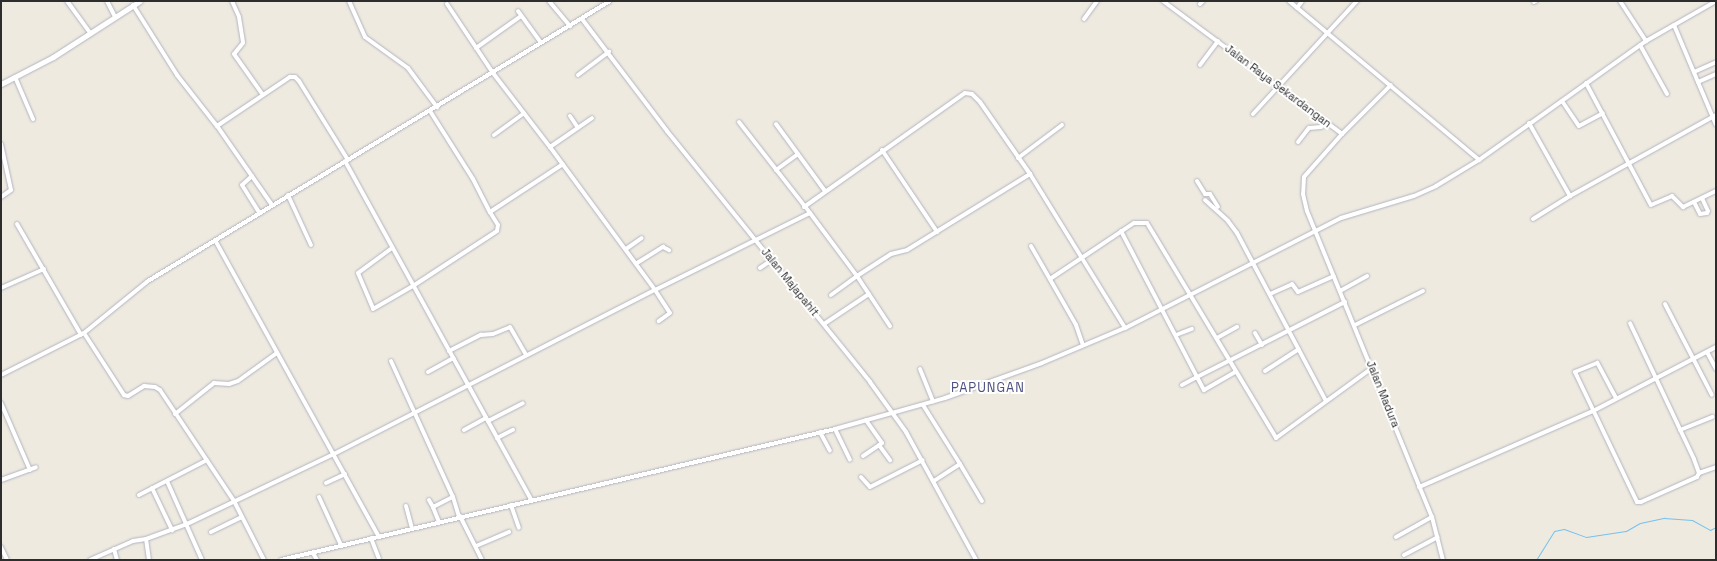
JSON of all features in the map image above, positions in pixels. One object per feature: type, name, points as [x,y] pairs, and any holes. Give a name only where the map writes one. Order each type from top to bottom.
[{"type":"street","points":[[67,1],[90,33]]},
{"type":"street","points":[[107,1],[115,17]]},
{"type":"street","points":[[232,1],[240,17],[242,43],[234,54],[262,95]]},
{"type":"street","points":[[349,1],[365,37],[408,68],[437,107]]},
{"type":"street","points":[[549,1],[570,26]]},
{"type":"street","points":[[1,375],[82,334],[141,285],[610,1]]},
{"type":"street","points":[[1084,19],[1097,1]]},
{"type":"street","name":"Jalan Raya Sekardangan","points":[[1163,1],[1342,134],[1304,177],[1303,194],[1314,230]]},
{"type":"street","points":[[1289,1],[1480,160]]},
{"type":"street","points":[[1297,8],[1302,1]]},
{"type":"street","points":[[1253,114],[1278,85],[1357,1]]},
{"type":"street","points":[[1620,1],[1646,41]]},
{"type":"street","points":[[281,560],[512,505],[531,499],[835,429],[933,402],[1008,376],[1125,328],[1314,230],[1341,218],[1414,196],[1436,186],[1480,160],[1529,123],[1646,41],[1716,1]]},
{"type":"street","points":[[1,84],[90,33],[137,2],[177,75],[217,126],[272,205]]},
{"type":"street","points":[[447,4],[493,73],[550,146],[655,290],[670,313],[660,321]]},
{"type":"street","points":[[518,11],[541,43]]},
{"type":"street","points":[[476,48],[521,16]]},
{"type":"street","name":"Jalan Majapahit","points":[[582,19],[609,52],[667,131],[824,324],[893,414],[923,460],[976,560]]},
{"type":"street","points":[[1674,25],[1714,116],[1716,125]]},
{"type":"street","points":[[1200,65],[1218,41]]},
{"type":"street","points":[[1640,45],[1667,94]]},
{"type":"street","points":[[578,75],[609,52]]},
{"type":"street","points":[[1694,72],[1716,62]]},
{"type":"street","points":[[1698,82],[1716,74]]},
{"type":"street","points":[[15,77],[33,119]]},
{"type":"street","points":[[217,126],[290,77],[295,77],[346,160],[392,248],[531,499]]},
{"type":"street","points":[[1586,83],[1652,206],[1672,196],[1681,208],[1716,191]]},
{"type":"street","points":[[1342,134],[1391,85]]},
{"type":"street","points":[[804,206],[882,150],[966,93],[980,102],[1030,174],[1125,328]]},
{"type":"street","points":[[1562,101],[1578,126],[1603,113]]},
{"type":"street","points":[[392,248],[358,272],[371,308],[374,309],[414,286],[496,232],[498,225],[473,179],[430,111]]},
{"type":"street","points":[[494,135],[524,113]]},
{"type":"street","points":[[570,116],[578,128]]},
{"type":"street","points":[[1533,218],[1714,116]]},
{"type":"street","points":[[550,146],[592,118]]},
{"type":"street","points":[[739,122],[810,213],[869,294],[890,326]]},
{"type":"street","points":[[1298,142],[1309,128],[1320,128],[1326,122]]},
{"type":"street","points":[[1529,123],[1570,196]]},
{"type":"street","points":[[776,124],[825,191]]},
{"type":"street","points":[[1018,158],[1062,125]]},
{"type":"street","points":[[1,144],[11,190],[1,197]]},
{"type":"street","points":[[882,150],[936,232]]},
{"type":"street","points":[[776,170],[798,154]]},
{"type":"street","points":[[490,212],[563,164]]},
{"type":"street","points":[[831,294],[891,254],[907,250],[1030,174]]},
{"type":"street","points":[[252,176],[242,184],[260,212]]},
{"type":"street","points":[[1197,181],[1205,194],[1210,194],[1218,207]]},
{"type":"street","points":[[288,195],[312,245]]},
{"type":"street","points":[[1694,202],[1700,214],[1707,213],[1708,211],[1702,198]]},
{"type":"street","points":[[1205,200],[1228,221],[1254,262],[1326,401]]},
{"type":"street","points":[[90,560],[114,549],[187,524],[334,454],[413,411],[655,290],[757,241],[810,213]]},
{"type":"street","points":[[1050,278],[1083,258],[1134,223],[1147,223],[1276,438],[1372,368]]},
{"type":"street","points":[[17,224],[82,334],[124,395],[128,396],[144,386],[155,387],[163,395],[234,501],[264,560]]},
{"type":"street","name":"Jalan Madura","points":[[1314,230],[1355,326],[1432,517],[1438,537],[1442,560]]},
{"type":"street","points":[[1121,231],[1204,390],[1236,372]]},
{"type":"street","points":[[626,249],[642,238]]},
{"type":"street","points":[[215,240],[345,474],[378,537]]},
{"type":"street","points":[[1032,246],[1076,325],[1083,345]]},
{"type":"street","points":[[636,263],[663,247],[669,250]]},
{"type":"street","points":[[760,268],[772,260]]},
{"type":"street","points":[[1,288],[44,269]]},
{"type":"street","points":[[1270,294],[1292,284],[1298,292],[1334,276]]},
{"type":"street","points":[[1340,291],[1367,276]]},
{"type":"street","points":[[1355,326],[1423,291]]},
{"type":"street","points":[[824,324],[869,294]]},
{"type":"street","points":[[1182,385],[1290,332],[1345,302]]},
{"type":"street","points":[[1665,304],[1712,395]]},
{"type":"street","points":[[1630,323],[1699,473]]},
{"type":"street","points":[[449,351],[481,335],[493,334],[510,327],[526,355]]},
{"type":"street","points":[[1217,338],[1237,327]]},
{"type":"street","points":[[1176,335],[1192,329]]},
{"type":"street","points":[[1256,333],[1262,345]]},
{"type":"street","points":[[1419,487],[1593,411],[1616,398],[1694,361],[1716,347]]},
{"type":"street","points":[[1264,371],[1299,349]]},
{"type":"street","points":[[1707,352],[1716,368]]},
{"type":"street","points":[[175,414],[214,384],[229,384],[238,381],[277,353]]},
{"type":"street","points":[[428,372],[453,358]]},
{"type":"street","points":[[391,360],[453,497],[460,517],[482,560]]},
{"type":"street","points":[[1616,398],[1596,363],[1576,372],[1575,375],[1636,502],[1641,502],[1692,479],[1699,473],[1716,467]]},
{"type":"street","points":[[920,369],[933,402]]},
{"type":"street","points":[[1,403],[30,470]]},
{"type":"street","points":[[464,430],[523,403]]},
{"type":"street","points":[[923,405],[982,501]]},
{"type":"street","points":[[1680,430],[1712,417]]},
{"type":"street","points":[[863,456],[882,442],[866,420]]},
{"type":"street","points":[[835,429],[850,460]]},
{"type":"street","points":[[497,438],[513,430]]},
{"type":"street","points":[[820,432],[830,451]]},
{"type":"street","points":[[879,445],[890,460]]},
{"type":"street","points":[[139,495],[207,460]]},
{"type":"street","points":[[861,477],[870,486],[923,460]]},
{"type":"street","points":[[934,481],[960,464]]},
{"type":"street","points":[[1,480],[36,467]]},
{"type":"street","points":[[326,483],[345,474]]},
{"type":"street","points":[[167,481],[202,560]]},
{"type":"street","points":[[152,488],[172,530]]},
{"type":"street","points":[[319,497],[341,545]]},
{"type":"street","points":[[433,506],[453,497]]},
{"type":"street","points":[[429,500],[433,506],[438,522]]},
{"type":"street","points":[[512,505],[520,528]]},
{"type":"street","points":[[406,506],[412,528]]},
{"type":"street","points":[[211,532],[242,517]]},
{"type":"street","points":[[1396,537],[1432,517]]},
{"type":"street","points":[[476,546],[509,532]]},
{"type":"street","points":[[1404,555],[1438,537]]},
{"type":"street","points":[[371,538],[380,559]]},
{"type":"street","points":[[146,539],[149,560]]},
{"type":"street","points":[[1,547],[7,560]]},
{"type":"street","points":[[114,549],[117,560]]},
{"type":"street","points":[[313,553],[317,560]]},
{"type":"waterway","points":[[1536,560],[1554,531],[1564,529],[1586,537],[1626,531],[1640,523],[1664,518],[1692,520],[1710,530],[1716,527]]},
{"type":"district","name":"PAPUNGAN","points":[[988,388]]}]
